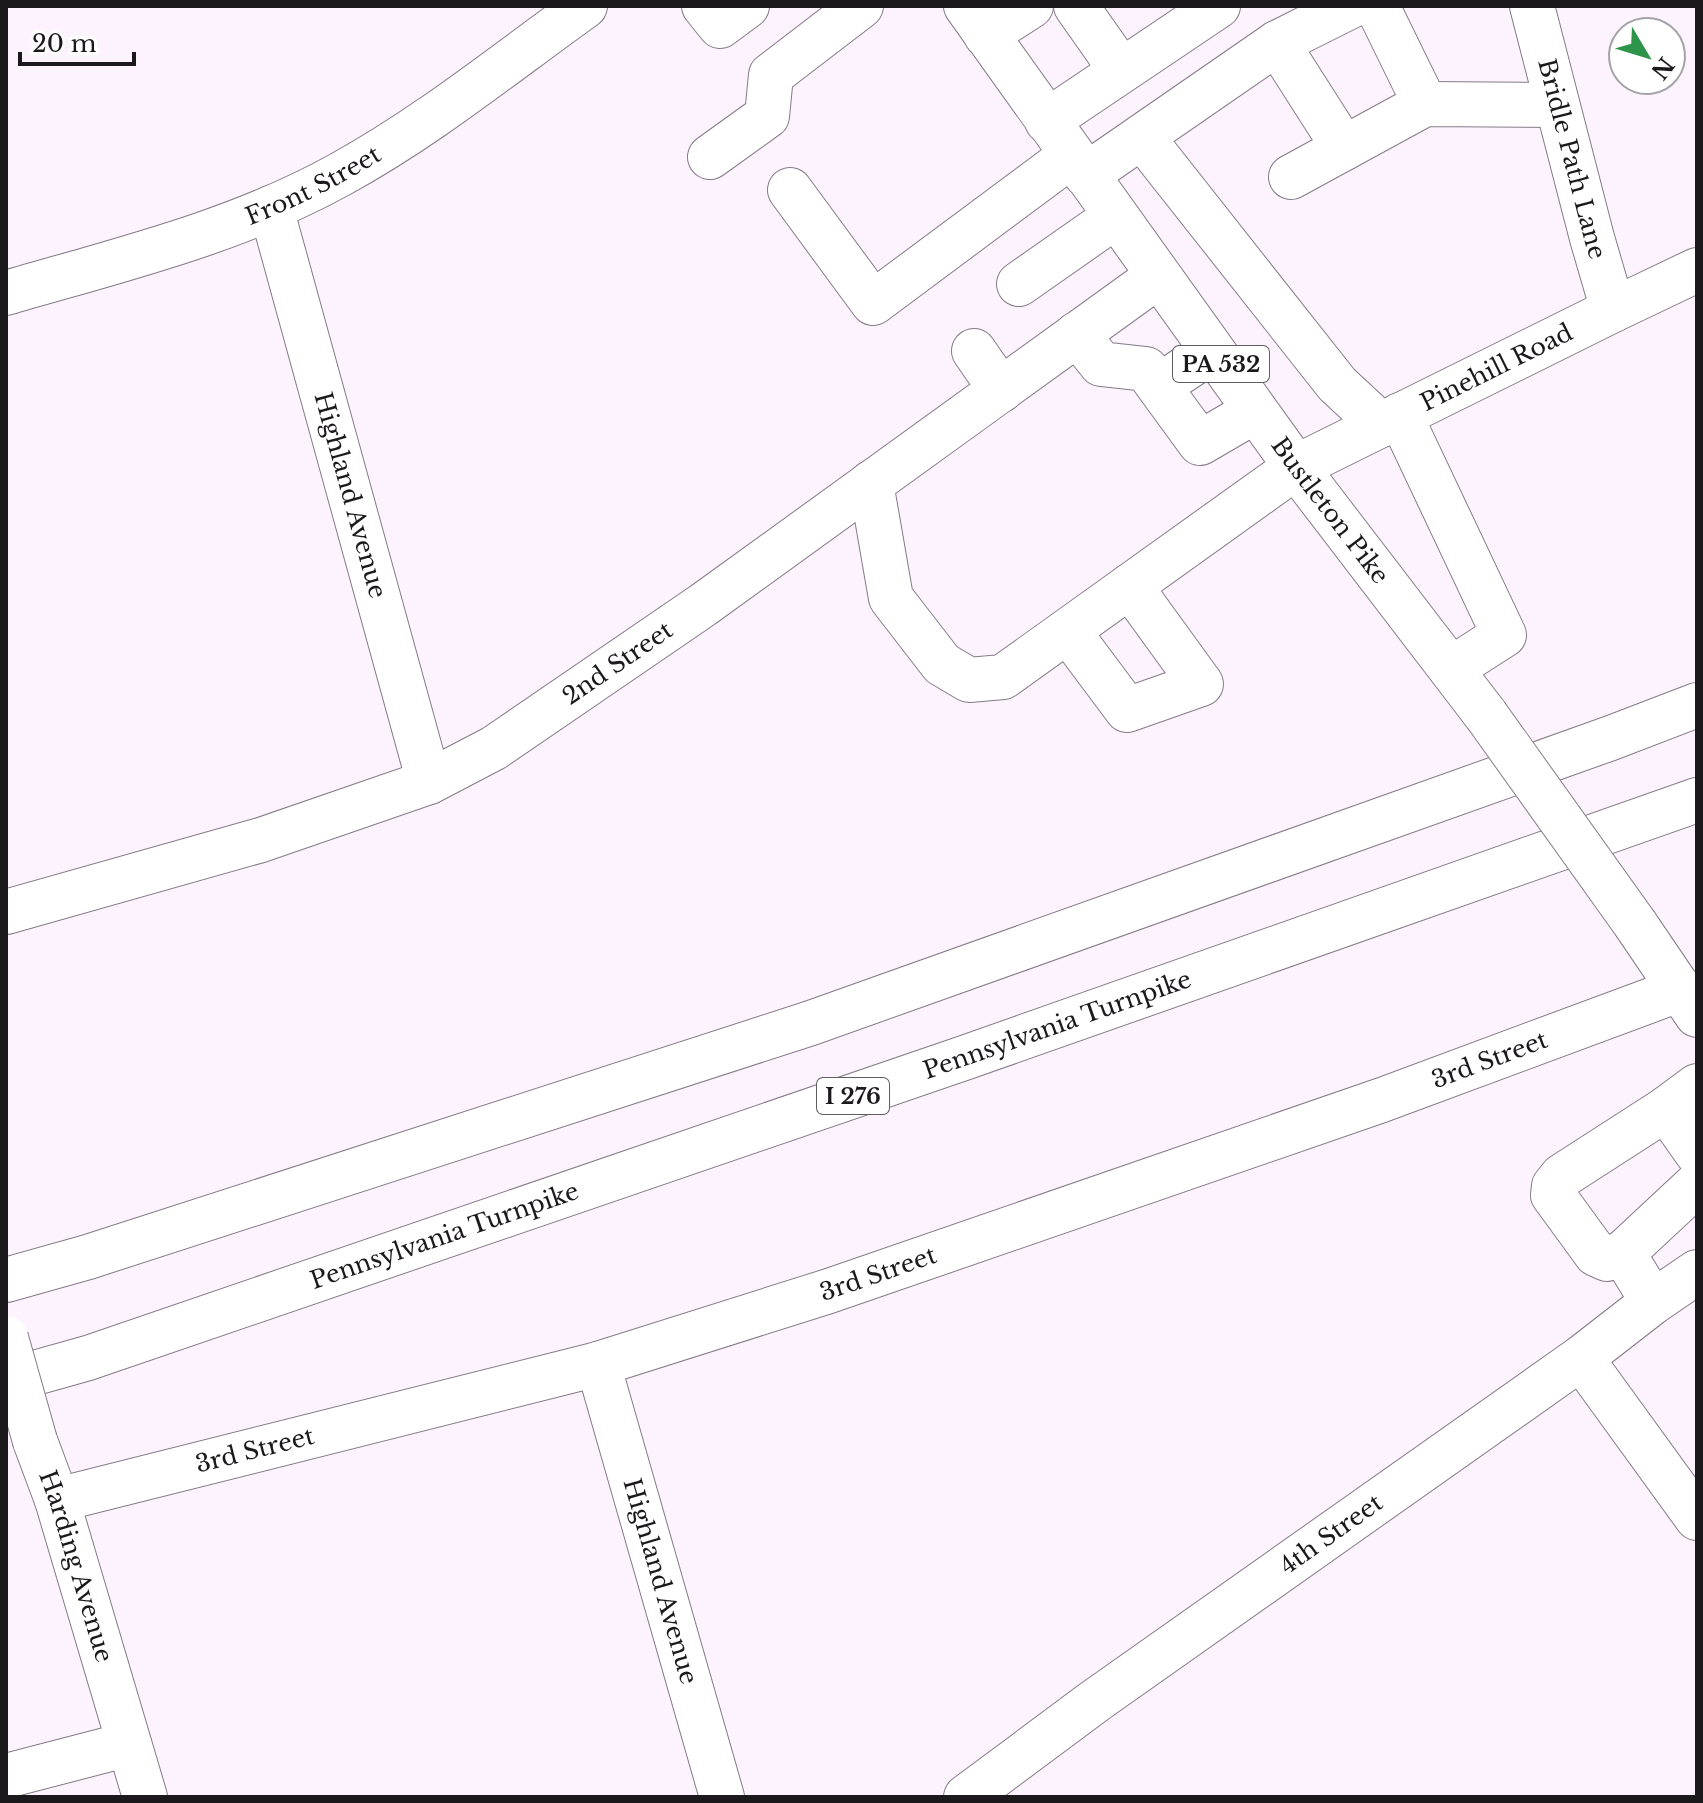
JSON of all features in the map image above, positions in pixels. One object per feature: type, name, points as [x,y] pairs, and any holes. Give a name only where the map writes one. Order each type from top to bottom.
[{"type":"main road","name":"Front Street","points":[[6,293],[217,229],[337,177],[447,108],[585,6]]},
{"type":"main road","points":[[704,6],[720,26],[747,6]]},
{"type":"main road","points":[[710,157],[767,116],[771,75],[861,6]]},
{"type":"main road","points":[[976,21],[1031,6]]},
{"type":"main road","points":[[1076,6],[1121,70]]},
{"type":"main road","points":[[1047,121],[1218,6]]},
{"type":"main road","points":[[790,190],[873,303],[1079,165],[1142,137],[1277,43],[1351,6]]},
{"type":"main road","points":[[1377,6],[1425,104]]},
{"type":"main road","name":"Bridle Path Lane","points":[[1532,6],[1613,310]]},
{"type":"main road","name":"Bustleton Pike","points":[[976,21],[1296,467],[1486,715],[1689,1002]]},
{"type":"main road","points":[[1277,43],[1344,148]]},
{"type":"main road","points":[[1291,177],[1425,104],[1557,105]]},
{"type":"main road","points":[[1142,137],[1337,384],[1390,420],[1504,635],[1451,669]]},
{"type":"main road","name":"Highland Avenue","points":[[271,208],[429,782]]},
{"type":"main road","points":[[1019,284],[1116,216]]},
{"type":"main road","name":"Pinehill Road","points":[[871,483],[891,598],[942,664],[969,680],[1003,677],[1296,467],[1697,270]]},
{"type":"main road","name":"2nd Street","points":[[6,912],[261,840],[429,782],[494,748],[703,605],[1158,276]]},
{"type":"main road","points":[[1077,334],[1101,364],[1146,369],[1200,443],[1255,411]]},
{"type":"main road","points":[[974,351],[1001,390]]},
{"type":"main road","points":[[1159,386],[1212,351]]},
{"type":"main road","points":[[1068,631],[1127,710],[1201,684],[1130,586]]},
{"type":"main road","points":[[6,1280],[103,1252],[811,1023],[1697,705]]},
{"type":"main road","name":"Pennsylvania Turnpike","points":[[6,1381],[88,1358],[904,1078],[1697,800]]},
{"type":"main road","name":"3rd Street","points":[[57,1500],[598,1364],[829,1291],[1382,1100],[1689,1002]]},
{"type":"main road","points":[[1697,1153],[1681,1097],[1562,1176],[1554,1186],[1553,1195],[1596,1254],[1607,1259],[1623,1253],[1697,1184]]},
{"type":"main road","points":[[1623,1253],[1653,1302]]},
{"type":"main road","name":"4th Street","points":[[966,1797],[1095,1701],[1581,1358],[1697,1272]]},
{"type":"main road","name":"Harding Avenue","points":[[6,1338],[145,1797]]},
{"type":"main road","points":[[1581,1358],[1697,1518]]},
{"type":"main road","name":"Highland Avenue","points":[[598,1364],[722,1797]]},
{"type":"main road","points":[[6,1776],[129,1744]]}]
